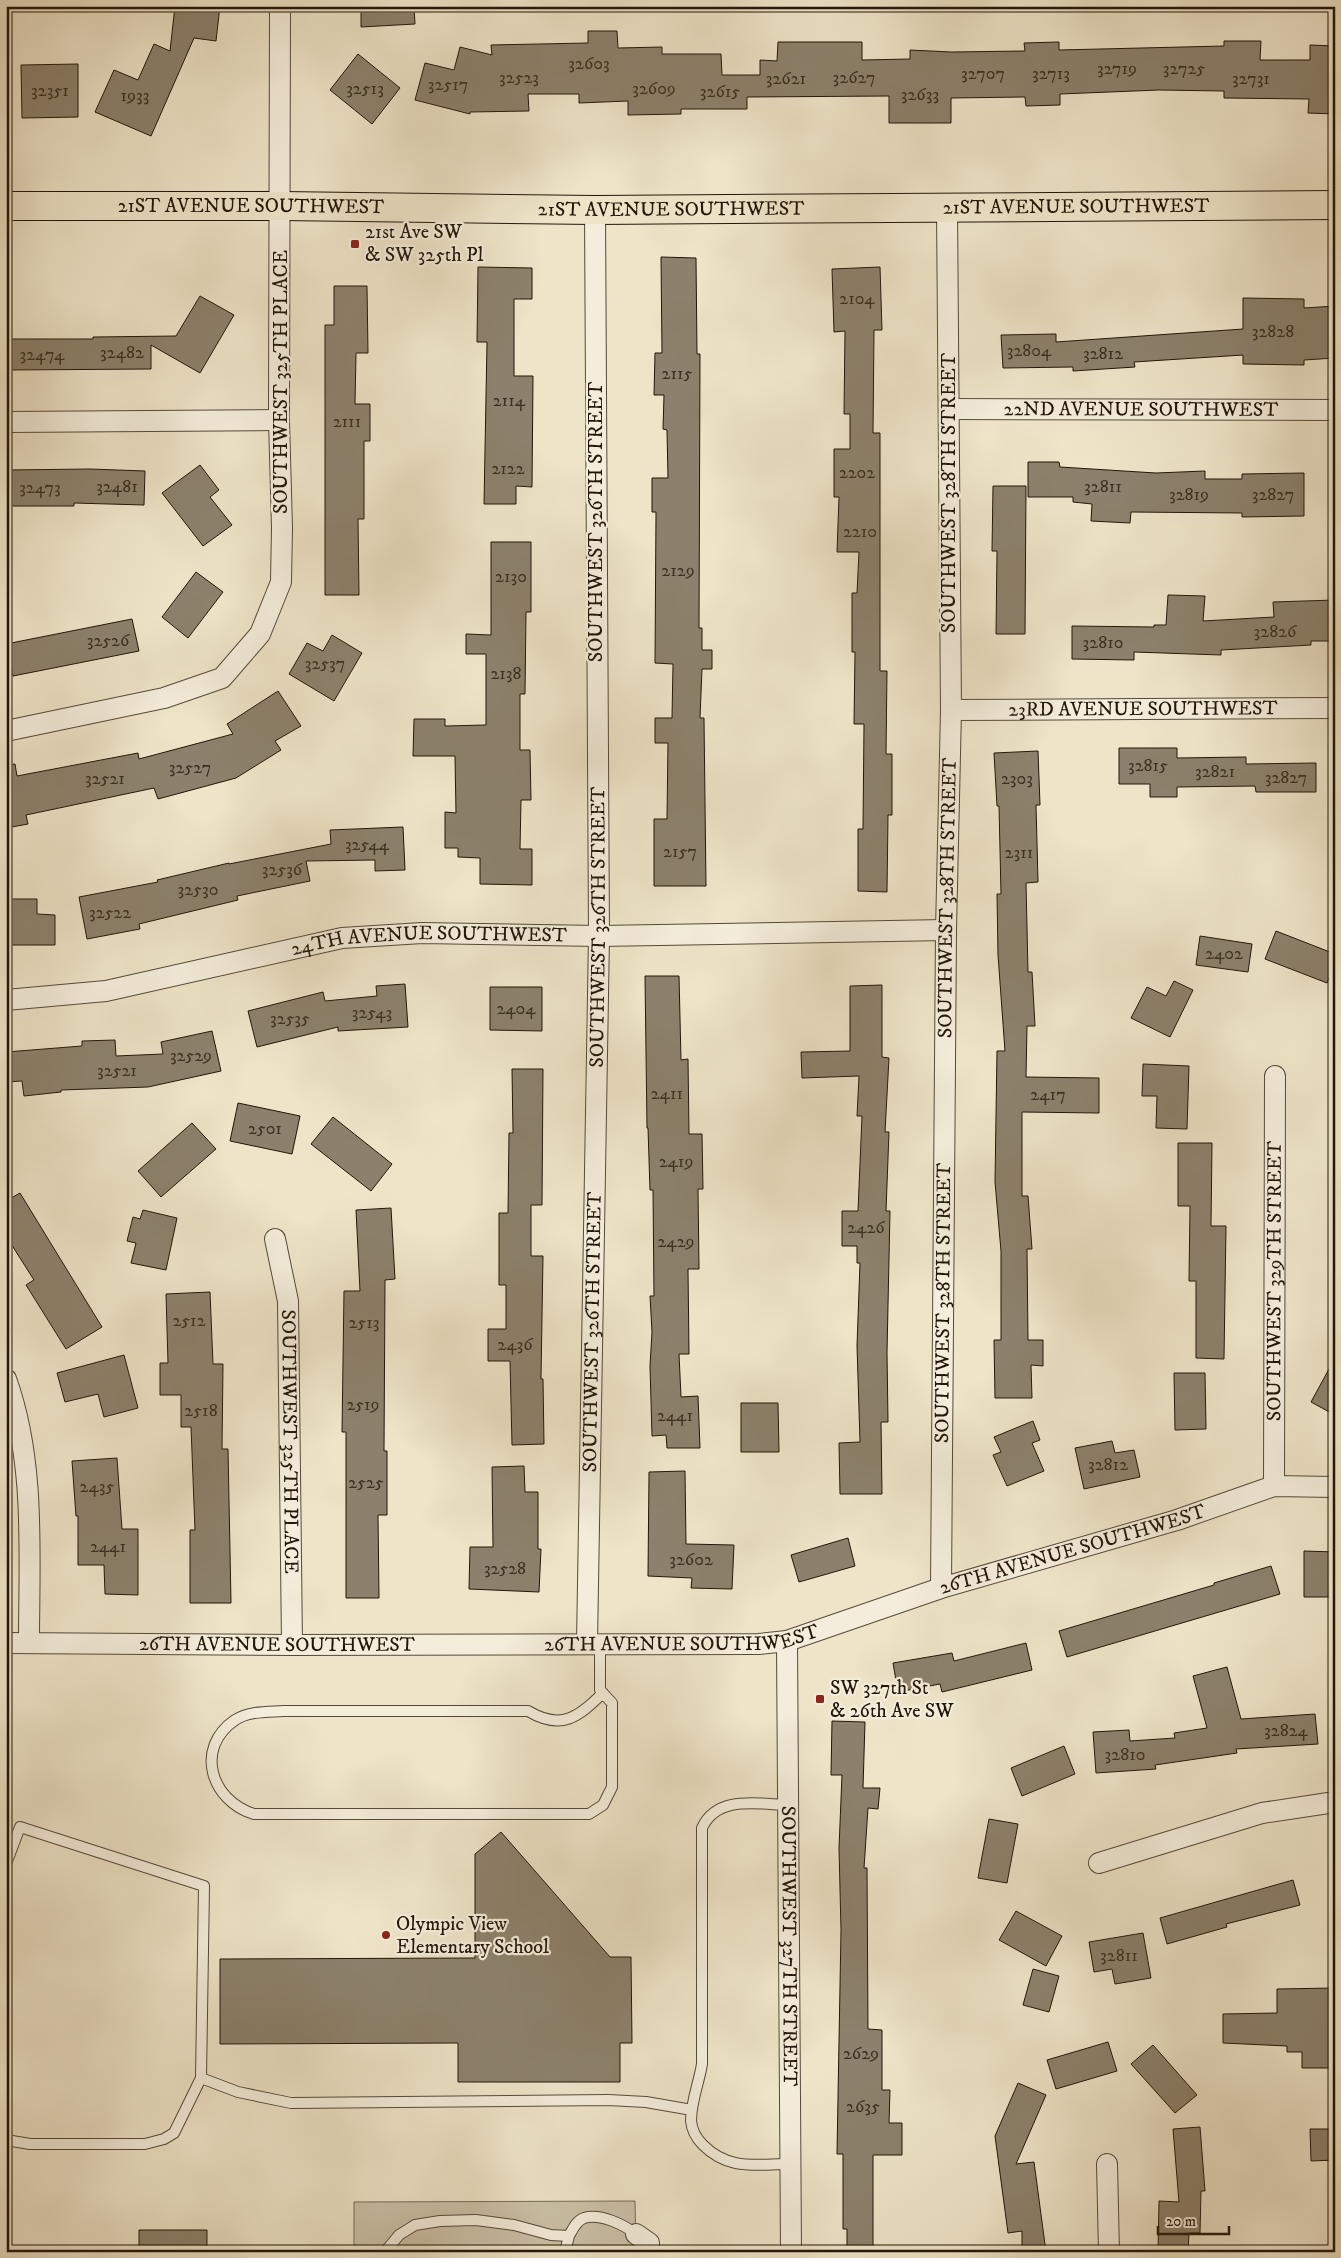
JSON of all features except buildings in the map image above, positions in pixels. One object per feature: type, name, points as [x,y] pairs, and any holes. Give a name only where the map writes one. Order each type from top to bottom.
[{"type":"main road","name":"21ST AVENUE SOUTHWEST","points":[[6,206],[281,206],[595,210],[1335,205]]},
{"type":"street","name":"SOUTHWEST 325TH PLACE","points":[[6,731],[164,698],[222,678],[260,634],[280,582],[282,528],[278,420],[281,206],[280,6]]},
{"type":"street","name":"SOUTHWEST 328TH STREET","points":[[941,1588],[946,930],[951,710],[947,207]]},
{"type":"street","name":"SOUTHWEST 326TH STREET","points":[[593,1643],[599,936],[595,210]]},
{"type":"street","name":"22ND AVENUE SOUTHWEST","points":[[949,409],[1335,410]]},
{"type":"street","points":[[6,422],[278,420]]},
{"type":"street","name":"23RD AVENUE SOUTHWEST","points":[[951,710],[1335,708]]},
{"type":"street","name":"24TH AVENUE SOUTHWEST","points":[[6,1000],[73,996],[106,991],[342,938],[422,933],[599,936],[946,930]]},
{"type":"street","name":"SOUTHWEST 329TH STREET","points":[[1274,1486],[1275,1076]]},
{"type":"street","name":"SOUTHWEST 325TH PLACE","points":[[275,1239],[288,1301],[292,1645]]},
{"type":"street","points":[[6,1379],[16,1406],[26,1470],[30,1546],[29,1643]]},
{"type":"street","name":"26TH AVENUE SOUTHWEST","points":[[6,1643],[292,1645],[759,1644],[787,1641],[941,1588],[1177,1520],[1274,1486],[1335,1486]]},
{"type":"street","name":"SOUTHWEST 327TH STREET","points":[[787,1641],[791,2252]]},
{"type":"street","points":[[1099,1863],[1262,1813],[1335,1802]]},
{"type":"street","points":[[1107,2164],[1109,2252]]},
{"type":"street","points":[[636,2234],[648,2243],[649,2252]]},
{"type":"lane","points":[[593,1643],[600,1690],[612,1703],[612,1787],[603,1805],[589,1814],[254,1814],[232,1805],[217,1786],[213,1774],[212,1762],[218,1738],[226,1728],[248,1714],[283,1711],[528,1711],[547,1720],[558,1721],[571,1719],[582,1713],[602,1693]]},
{"type":"lane","points":[[788,1805],[728,1805],[712,1812],[702,1828],[702,2064],[692,2110],[692,2130],[700,2142],[718,2157],[737,2165],[790,2164]]},
{"type":"lane","points":[[6,1864],[20,1827],[204,1886],[201,2078],[174,2133],[164,2139],[144,2144],[30,2144],[6,2140]]},
{"type":"lane","points":[[201,2078],[238,2092],[291,2103],[608,2100],[646,2102],[692,2110]]},
{"type":"lane","points":[[565,2252],[569,2236],[576,2224],[585,2218],[622,2223],[636,2234]]},
{"type":"lane","points":[[385,2252],[399,2235],[415,2225],[440,2221],[476,2220],[514,2225],[551,2235],[569,2236]]},
{"type":"shaded area","points":[[635,2201],[636,2252],[354,2252],[354,2202]]},
{"type":"place","name":"21st Ave SW & SW 325th Pl","points":[[355,244]]},
{"type":"place","name":"SW 327th St & 26th Ave SW","points":[[820,1699]]},
{"type":"place","name":"Olympic View Elementary School","points":[[386,1935]]}]
